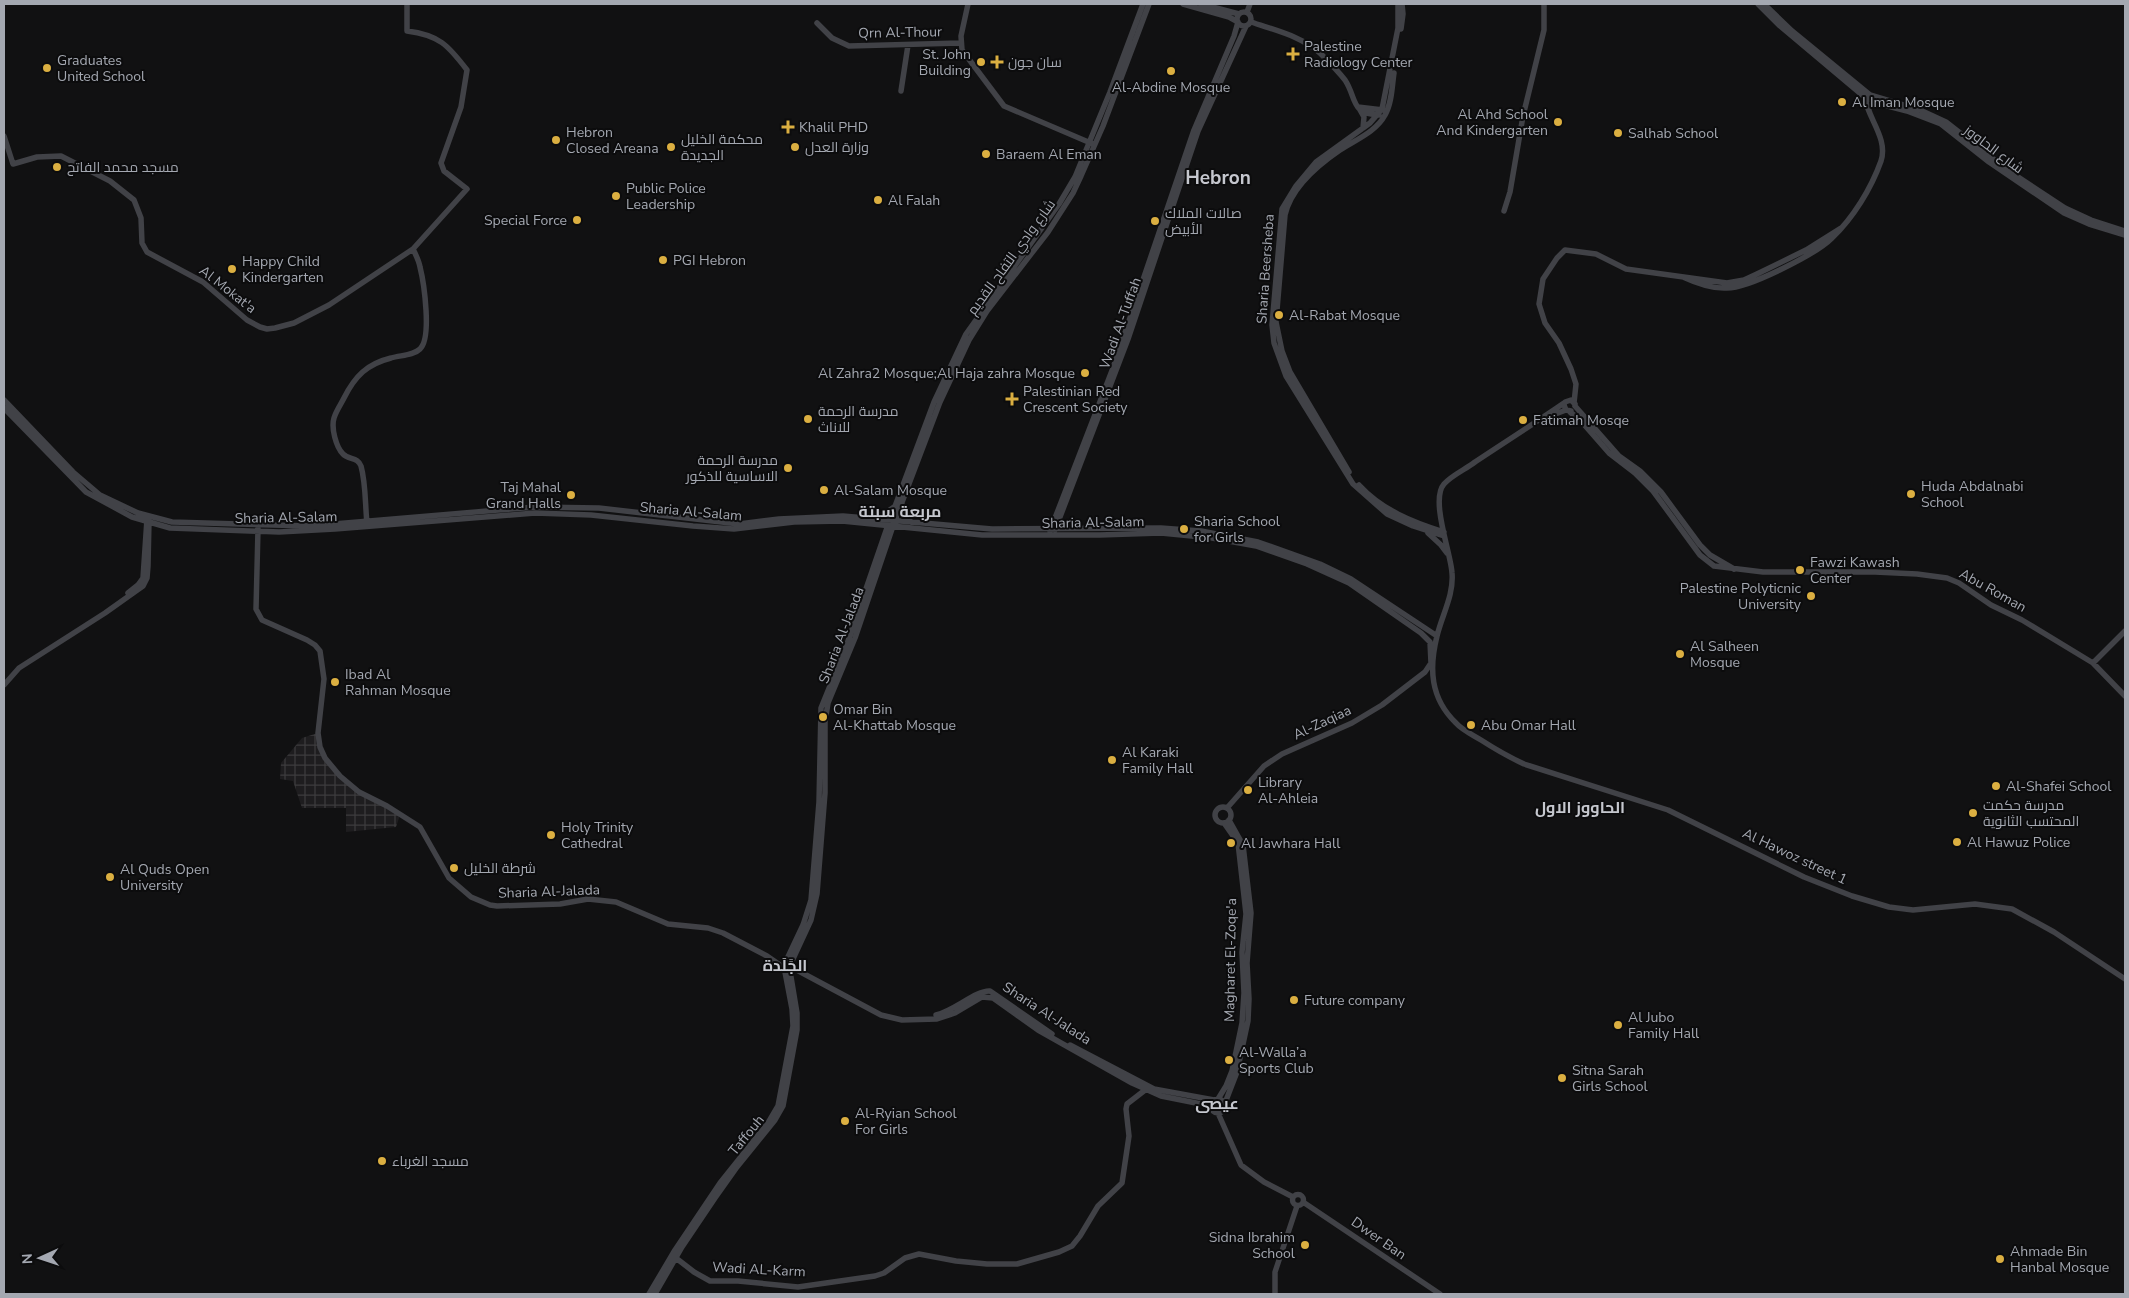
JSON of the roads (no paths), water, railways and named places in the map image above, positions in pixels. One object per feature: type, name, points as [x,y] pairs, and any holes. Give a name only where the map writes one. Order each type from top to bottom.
[{"type":"street","name":"Al Mokat'a","points":[[4,136],[14,164],[37,157],[61,156],[110,181],[134,200],[141,218],[142,243],[147,252],[203,282],[246,320],[260,327],[275,328],[294,323],[328,305],[413,249],[467,189],[444,172],[441,163],[461,107],[467,70],[455,54],[438,38],[407,31],[407,4]]},
{"type":"street","points":[[968,4],[960,43],[964,55],[1004,106],[1092,144]]},
{"type":"street","name":"شارع وادي التفاح القديم","points":[[1092,144],[1142,4]]},
{"type":"street","name":"شارع وادي التفاح القديم","points":[[891,523],[940,402],[969,340],[987,311],[1060,214],[1073,192],[1149,4]]},
{"type":"street","points":[[1183,4],[1238,22],[1241,25],[1248,24],[1277,30],[1300,40],[1319,52],[1346,82],[1364,117],[1362,130]]},
{"type":"street","points":[[1201,4],[1239,14],[1247,12]]},
{"type":"street","points":[[1247,12],[1250,4]]},
{"type":"street","name":"Sharia Beersheba","points":[[1398,4],[1398,28],[1384,111],[1362,130],[1316,162],[1296,186],[1282,209],[1272,316],[1274,343],[1286,376],[1353,484],[1387,514],[1422,529],[1444,534]]},
{"type":"street","name":"Sharia Beersheba","points":[[1402,4],[1403,21],[1384,111],[1369,131],[1340,150],[1313,172],[1287,206],[1276,310],[1277,328],[1282,351],[1290,372],[1356,482],[1374,499],[1394,512],[1444,534]]},
{"type":"street","points":[[1504,211],[1513,176],[1523,116],[1544,30],[1544,4]]},
{"type":"street","name":"شارع الحاووز","points":[[1758,4],[1780,26],[1866,95],[1941,124],[1996,167],[2064,213],[2088,224],[2125,236]]},
{"type":"street","points":[[1764,4],[1792,31],[1866,95],[1920,110],[1946,122],[2006,169],[2065,208],[2091,220],[2125,231]]},
{"type":"street","points":[[1247,12],[1251,17],[1248,24]]},
{"type":"street","points":[[1238,22],[1239,14]]},
{"type":"street","name":"Wadi Al-Tuffah","points":[[1051,536],[1113,368],[1194,130],[1234,36],[1238,22]]},
{"type":"street","name":"Qrn Al-Thour","points":[[817,23],[832,38],[849,46],[960,43]]},
{"type":"street","name":"Wadi Al-Tuffah","points":[[1053,529],[1060,518],[1128,339],[1198,131],[1248,24]]},
{"type":"street","points":[[901,91],[908,44]]},
{"type":"street","points":[[1568,411],[1576,384],[1559,343],[1545,323],[1539,304],[1542,279],[1557,258],[1565,250],[1596,254],[1626,269],[1681,277],[1693,282],[1720,288],[1745,285],[1809,254],[1832,239],[1862,201],[1881,160],[1881,142],[1877,126],[1866,102],[1866,95]]},
{"type":"street","points":[[1358,108],[1384,111]]},
{"type":"street","points":[[1358,108],[1378,116]]},
{"type":"street","points":[[367,523],[364,477],[360,464],[356,459],[343,454],[340,450],[333,431],[334,420],[349,387],[363,370],[378,362],[414,353],[420,350],[424,343],[427,335],[420,266],[413,249]]},
{"type":"street","name":"Sharia Al-Salam","points":[[4,400],[73,472],[94,491],[148,521],[310,526],[535,513],[591,515],[734,529],[817,521],[876,524],[910,522],[992,528],[1161,528],[1213,533],[1258,542],[1320,564],[1351,579],[1437,636]]},
{"type":"street","points":[[1568,411],[1571,403]]},
{"type":"street","points":[[1432,681],[1432,663],[1435,646],[1449,601],[1452,575],[1439,500],[1444,484],[1538,421],[1571,403]]},
{"type":"street","name":"Abu Roman","points":[[1571,403],[1619,456],[1640,471],[1661,492],[1700,545],[1710,555],[1734,569]]},
{"type":"street","name":"Sharia Al-Salam","points":[[4,408],[86,492],[113,508],[148,521],[179,529],[258,532],[535,507],[599,508],[739,524],[810,516],[870,518],[891,523],[982,535],[1051,536],[1161,533],[1212,538],[1256,546],[1307,564],[1349,583],[1421,633],[1430,642],[1432,663]]},
{"type":"street","points":[[1538,421],[1568,411]]},
{"type":"street","name":"Abu Roman","points":[[1568,411],[1581,421],[1609,453],[1635,473],[1653,491],[1700,555],[1714,566],[1763,572],[1908,573],[1947,578],[2093,663],[2125,696]]},
{"type":"street","points":[[870,518],[884,514],[899,505],[910,522]]},
{"type":"street","points":[[1060,518],[1068,529]]},
{"type":"street","points":[[1431,528],[1441,518]]},
{"type":"street","points":[[4,679],[18,664],[83,624],[138,585],[143,578],[144,572],[148,521]]},
{"type":"street","points":[[4,685],[19,668],[105,613],[143,586],[147,578],[148,566],[148,521]]},
{"type":"street","name":"Sharia Al-Jalada","points":[[785,961],[808,912],[811,900],[821,778],[821,708],[847,644],[883,540],[891,523]]},
{"type":"street","name":"Sharia Al-Jalada","points":[[785,961],[811,920],[817,894],[824,801],[825,722],[828,702],[855,638],[891,523]]},
{"type":"street","points":[[876,524],[883,540]]},
{"type":"street","name":"Sharia Al-Jalada","points":[[258,525],[254,602],[258,615],[262,620],[315,645],[322,660],[324,679],[318,733],[320,747],[325,758],[340,776],[359,792],[387,806],[420,827],[449,878],[472,897],[490,905],[560,904],[588,899],[616,902],[668,924],[708,928],[723,933],[767,956],[785,961]]},
{"type":"street","points":[[1422,529],[1441,545],[1450,563]]},
{"type":"street","points":[[2093,663],[2125,631]]},
{"type":"street","name":"Al-Zaqiaa","points":[[1227,808],[1264,766],[1282,754],[1352,723],[1382,705],[1418,677],[1432,663]]},
{"type":"street","points":[[1418,677],[1427,676],[1432,681]]},
{"type":"street","name":"Al Hawoz street 1","points":[[1432,681],[1434,692],[1457,724],[1507,756],[1554,774],[1668,810],[1804,877],[1852,896],[1889,907],[1913,910],[1975,904],[2012,909],[2054,932],[2125,979]]},
{"type":"street","points":[[1220,808],[1227,808],[1231,813],[1227,822],[1217,820],[1215,813],[1220,808]]},
{"type":"street","name":"Magharet El-Zoqe'a","points":[[1216,1099],[1226,1086],[1232,1071],[1242,1023],[1244,994],[1242,952],[1246,914],[1238,844],[1227,822]]},
{"type":"street","name":"Magharet El-Zoqe'a","points":[[1224,1103],[1237,1072],[1248,1021],[1247,963],[1251,912],[1243,845],[1227,822]]},
{"type":"street","points":[[785,961],[781,969],[789,971]]},
{"type":"street","points":[[649,1294],[734,1164],[768,1123],[778,1106],[793,1026],[789,971],[785,961]]},
{"type":"street","name":"Sharia Al-Jalada","points":[[789,971],[881,1015],[892,1018],[928,1020],[945,1017],[982,997],[993,998],[1038,1030],[1161,1096],[1211,1106]]},
{"type":"street","name":"Sharia Al-Jalada","points":[[1147,1088],[1216,1099]]},
{"type":"street","name":"Wadi AL-Karm","points":[[674,1257],[710,1281],[738,1281],[798,1287],[875,1276],[884,1273],[905,1258],[919,1254],[956,1262],[1017,1264],[1060,1252],[1077,1241],[1098,1206],[1122,1183],[1129,1136],[1126,1109],[1130,1100],[1147,1088]]},
{"type":"street","points":[[1218,1113],[1224,1110],[1224,1103],[1216,1099],[1211,1106],[1214,1112],[1218,1113],[1241,1165],[1264,1182],[1293,1197],[1300,1195],[1303,1197],[1303,1202],[1297,1206],[1275,1274],[1274,1294]]},
{"type":"street","points":[[1293,1197],[1293,1202],[1297,1206]]},
{"type":"street","name":"Dwer Ban","points":[[1303,1202],[1440,1294]]},
{"type":"street","points":[[655,1294],[674,1257]]},
{"type":"place","name":"Palestine Radiology Center","points":[[1293,54]]},
{"type":"place","name":"St. John Building","points":[[981,62]]},
{"type":"place","name":"سان جون","points":[[997,62]]},
{"type":"place","name":"Graduates United School","points":[[47,68]]},
{"type":"place","name":"Al-Abdine Mosque","points":[[1171,71]]},
{"type":"place","name":"Al Iman Mosque","points":[[1842,102]]},
{"type":"place","name":"Al Ahd School And Kindergarten","points":[[1558,122]]},
{"type":"place","name":"Khalil PHD","points":[[788,127]]},
{"type":"place","name":"Salhab School","points":[[1618,133]]},
{"type":"place","name":"Hebron Closed Areana","points":[[556,140]]},
{"type":"place","name":"محكمة الخليل الجديدة","points":[[671,147]]},
{"type":"place","name":"وزارة العدل","points":[[795,147]]},
{"type":"place","name":"Baraem Al Eman","points":[[986,154]]},
{"type":"place","name":"مسجد محمد الفاتح","points":[[57,167]]},
{"type":"place","name":"Public Police Leadership","points":[[616,196]]},
{"type":"place","name":"Al Falah","points":[[878,200]]},
{"type":"place","name":"Special Force","points":[[577,220]]},
{"type":"place","name":"صالات الملاك الأبيض","points":[[1155,221]]},
{"type":"place","name":"PGI Hebron","points":[[663,260]]},
{"type":"place","name":"Happy Child Kindergarten","points":[[232,269]]},
{"type":"place","name":"Al-Rabat Mosque","points":[[1279,315]]},
{"type":"place","name":"Al Zahra2 Mosque;Al Haja zahra Mosque","points":[[1085,373]]},
{"type":"place","name":"Palestinian Red Crescent Society","points":[[1012,399]]},
{"type":"place","name":"مدرسة الرحمة للاناث","points":[[808,419]]},
{"type":"place","name":"Fatimah Mosqe","points":[[1523,420]]},
{"type":"place","name":"مدرسة الرحمة الاساسية للذكور","points":[[788,468]]},
{"type":"place","name":"Al-Salam Mosque","points":[[824,490]]},
{"type":"place","name":"Huda Abdalnabi School","points":[[1911,494]]},
{"type":"place","name":"Taj Mahal Grand Halls","points":[[571,495]]},
{"type":"place","name":"Sharia School for Girls","points":[[1184,529]]},
{"type":"place","name":"Fawzi Kawash Center","points":[[1800,570]]},
{"type":"place","name":"Palestine Polyticnic University","points":[[1811,596]]},
{"type":"place","name":"Al Salheen Mosque","points":[[1680,654]]},
{"type":"place","name":"Ibad Al Rahman Mosque","points":[[335,682]]},
{"type":"place","name":"Omar Bin Al-Khattab Mosque","points":[[823,717]]},
{"type":"place","name":"Abu Omar Hall","points":[[1471,725]]},
{"type":"place","name":"Al Karaki Family Hall","points":[[1112,760]]},
{"type":"place","name":"Al-Shafei School","points":[[1996,786]]},
{"type":"place","name":"Library Al-Ahleia","points":[[1248,790]]},
{"type":"place","name":"مدرسة حكمت المحتسب الثانوية","points":[[1973,813]]},
{"type":"place","name":"Holy Trinity Cathedral","points":[[551,835]]},
{"type":"place","name":"Al Hawuz Police","points":[[1957,842]]},
{"type":"place","name":"Al Jawhara Hall","points":[[1231,843]]},
{"type":"place","name":"شرطة الخليل","points":[[454,868]]},
{"type":"place","name":"Al Quds Open University","points":[[110,877]]},
{"type":"place","name":"Future company","points":[[1294,1000]]},
{"type":"place","name":"Al Jubo Family Hall","points":[[1618,1025]]},
{"type":"place","name":"Al-Walla’a Sports Club","points":[[1229,1060]]},
{"type":"place","name":"Sitna Sarah Girls School","points":[[1562,1078]]},
{"type":"place","name":"Al-Ryian School For Girls","points":[[845,1121]]},
{"type":"place","name":"مسجد الغرباء","points":[[382,1161]]},
{"type":"place","name":"Sidna Ibrahim School","points":[[1305,1245]]},
{"type":"place","name":"Ahmade Bin Hanbal Mosque","points":[[2000,1259]]},
{"type":"district","name":"Hebron","points":[[1218,177]]},
{"type":"district","name":"مربعة سبتة","points":[[900,511]]},
{"type":"district","name":"الحاووز الاول","points":[[1580,807]]},
{"type":"district","name":"الجًلَدة","points":[[785,965]]},
{"type":"district","name":"عيصى","points":[[1217,1103]]}]
